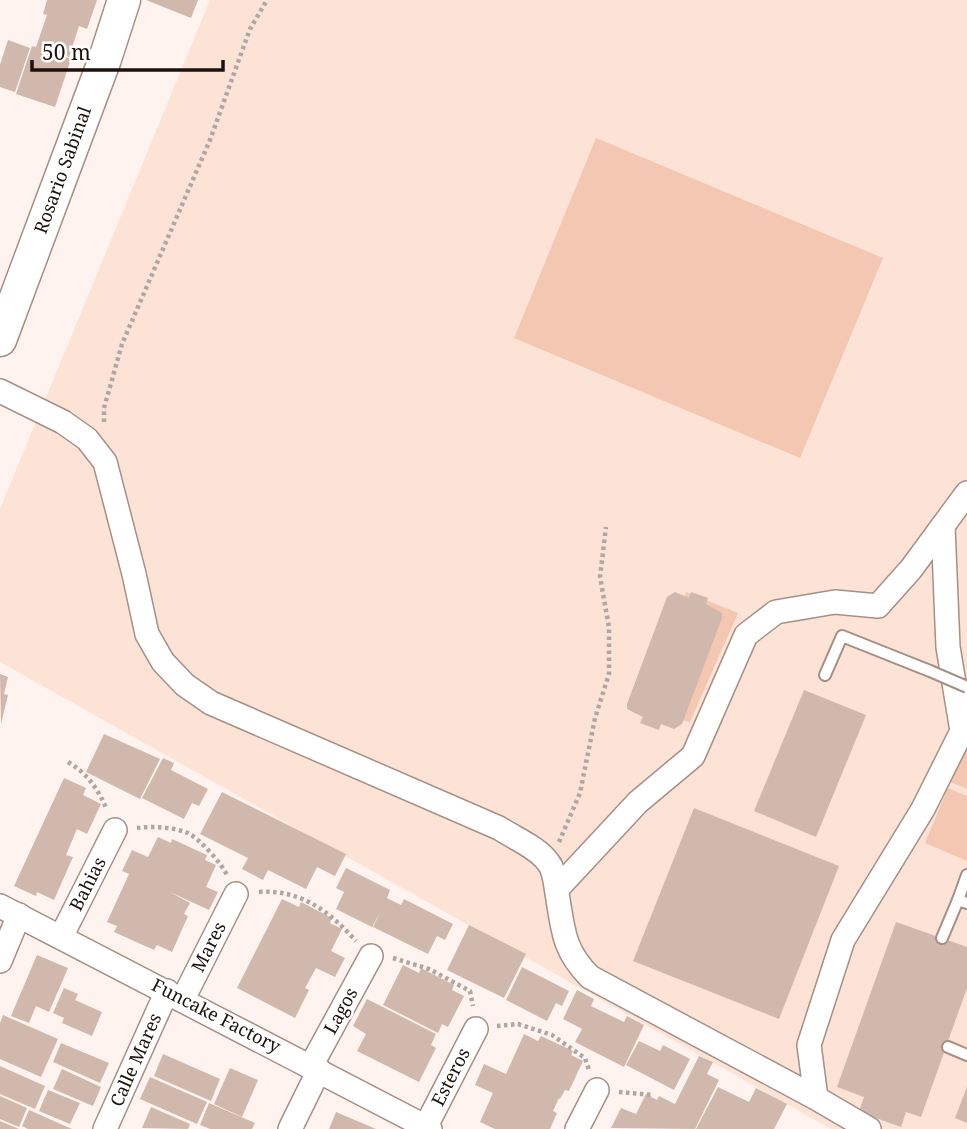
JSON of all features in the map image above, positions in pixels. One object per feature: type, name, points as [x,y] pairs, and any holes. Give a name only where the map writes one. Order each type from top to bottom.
[{"type":"main road","name":"Rosario Sabinal","points":[[0,340],[105,59],[124,0]]},
{"type":"street","points":[[0,391],[71,428],[87,439],[105,462],[147,634],[163,662],[185,685],[211,702],[499,828],[541,854],[550,863],[555,876],[566,945],[576,963],[590,977],[869,1129]]},
{"type":"street","points":[[556,889],[638,802],[694,756],[746,635],[776,612],[835,602],[878,606],[911,569],[967,493]]},
{"type":"street","points":[[816,1098],[809,1045],[844,940],[923,809],[962,732],[948,646],[943,526]]},
{"type":"street","name":"Bahias","points":[[61,937],[115,830]]},
{"type":"street","name":"Mares","points":[[175,995],[236,894]]},
{"type":"street","points":[[0,961],[9,911]]},
{"type":"street","name":"Funcake Factory","points":[[9,911],[428,1128]]},
{"type":"street","name":"Lagos","points":[[290,1129],[315,1068],[371,956]]},
{"type":"street","name":"Calle Mares","points":[[105,1129],[175,995]]},
{"type":"street","name":"Esteros","points":[[428,1128],[476,1029]]},
{"type":"street","points":[[577,1129],[597,1090]]},
{"type":"lane","points":[[825,675],[842,636],[967,687]]},
{"type":"lane","points":[[942,938],[962,902],[967,875]]},
{"type":"lane","points":[[948,1046],[967,1055]]},
{"type":"path","points":[[105,462],[104,408],[122,344],[210,140],[250,29],[267,0]]},
{"type":"path","points":[[550,863],[580,793],[595,718],[609,674],[609,627],[600,577],[606,527]]},
{"type":"shaded area","points":[[210,0],[967,0],[967,1129],[831,1129],[0,662],[0,509]]},
{"type":"shaded area","points":[[596,138],[883,258],[800,458],[514,338]]},
{"type":"shaded area","points":[[686,592],[738,613],[690,722],[640,710]]},
{"type":"shaded area","points":[[967,737],[967,789],[948,781]]},
{"type":"shaded area","points":[[948,788],[967,796],[967,861],[925,843]]},
{"type":"building","points":[[47,0],[97,0],[87,29],[79,26],[69,57],[48,50],[71,59],[55,107],[16,94],[32,46],[36,47],[47,15],[43,14]]},
{"type":"building","points":[[146,0],[198,0],[191,18]]},
{"type":"building","points":[[8,40],[30,48],[15,92],[0,87],[0,65]]},
{"type":"building","points":[[675,592],[689,598],[691,592],[708,598],[706,604],[722,613],[722,618],[682,724],[674,729],[661,724],[659,730],[640,723],[643,717],[627,709],[627,704],[667,597]]},
{"type":"building","points":[[0,674],[8,677],[4,694],[8,695],[1,724]]},
{"type":"building","points":[[804,690],[866,715],[816,837],[754,811]]},
{"type":"building","points":[[104,734],[160,759],[140,799],[86,772]]},
{"type":"building","points":[[163,758],[174,763],[171,770],[208,789],[199,806],[192,803],[184,819],[142,798]]},
{"type":"building","points":[[64,778],[86,788],[83,795],[101,804],[87,834],[77,829],[66,855],[73,857],[54,900],[37,892],[36,896],[14,886]]},
{"type":"building","points":[[222,792],[346,854],[335,876],[317,867],[306,889],[268,870],[263,880],[242,869],[248,858],[200,834]]},
{"type":"building","points":[[694,808],[839,866],[779,1019],[633,961]]},
{"type":"building","points":[[158,837],[171,843],[172,839],[207,855],[205,860],[216,865],[206,887],[218,892],[209,910],[170,892],[190,903],[184,914],[188,916],[172,952],[157,945],[154,950],[114,932],[117,926],[107,922],[129,874],[122,871],[132,850],[148,857]]},
{"type":"building","points":[[346,868],[390,890],[387,898],[401,905],[404,899],[453,924],[445,940],[437,936],[428,954],[373,927],[380,913],[372,927],[336,909],[344,892],[336,888]]},
{"type":"building","points":[[282,899],[299,907],[301,902],[332,918],[330,923],[342,929],[331,951],[345,958],[335,977],[316,968],[305,988],[309,990],[295,1018],[237,988]]},
{"type":"building","points":[[896,922],[967,947],[967,988],[921,1117],[906,1112],[901,1127],[859,1112],[864,1097],[837,1087]]},
{"type":"building","points":[[469,925],[526,954],[504,998],[447,970]]},
{"type":"building","points":[[37,955],[68,968],[49,1012],[36,1006],[29,1023],[11,1016]]},
{"type":"building","points":[[403,965],[419,973],[421,968],[454,985],[452,990],[464,996],[448,1027],[442,1024],[438,1033],[383,1005]]},
{"type":"building","points":[[522,967],[569,991],[562,1006],[556,1003],[547,1021],[506,1000]]},
{"type":"building","points":[[64,988],[78,994],[75,1000],[102,1012],[92,1036],[62,1023],[64,1018],[53,1013]]},
{"type":"building","points":[[577,990],[594,999],[591,1006],[624,1022],[627,1016],[644,1025],[624,1067],[575,1042],[582,1029],[563,1019]]},
{"type":"building","points":[[367,999],[436,1034],[431,1045],[436,1048],[419,1082],[357,1051],[366,1034],[353,1026]]},
{"type":"building","points":[[3,1015],[58,1039],[41,1077],[0,1059],[0,1023]]},
{"type":"building","points":[[524,1034],[538,1041],[541,1036],[573,1051],[571,1055],[583,1061],[569,1091],[565,1090],[559,1098],[553,1111],[557,1113],[550,1129],[495,1129],[480,1122],[493,1093],[475,1085],[484,1064],[506,1074]]},
{"type":"building","points":[[639,1041],[660,1051],[663,1045],[690,1059],[674,1090],[626,1065]]},
{"type":"building","points":[[61,1043],[109,1063],[100,1083],[53,1062]]},
{"type":"building","points":[[163,1054],[220,1079],[211,1101],[154,1076]]},
{"type":"building","points":[[699,1056],[713,1062],[707,1074],[719,1080],[695,1129],[611,1128],[621,1108],[636,1114],[646,1094],[657,1100],[659,1096],[675,1104]]},
{"type":"building","points":[[0,1066],[45,1086],[35,1109],[0,1094]]},
{"type":"building","points":[[230,1068],[258,1080],[242,1117],[214,1104]]},
{"type":"building","points":[[62,1069],[101,1087],[93,1106],[53,1089]]},
{"type":"building","points":[[150,1077],[207,1102],[197,1124],[140,1099]]},
{"type":"building","points":[[718,1087],[749,1102],[756,1088],[787,1104],[774,1129],[696,1129]]},
{"type":"building","points":[[967,1087],[967,1123],[955,1118]]},
{"type":"building","points":[[48,1090],[80,1103],[70,1124],[39,1111]]},
{"type":"building","points":[[0,1096],[27,1108],[19,1127],[0,1119]]},
{"type":"building","points":[[209,1103],[255,1123],[252,1129],[210,1129],[200,1125]]},
{"type":"building","points":[[151,1107],[190,1124],[188,1129],[142,1128]]},
{"type":"building","points":[[29,1110],[72,1129],[28,1129],[22,1126]]},
{"type":"building","points":[[336,1112],[376,1129],[329,1129]]},
{"type":"building","points":[[0,1121],[19,1129],[0,1129]]}]
